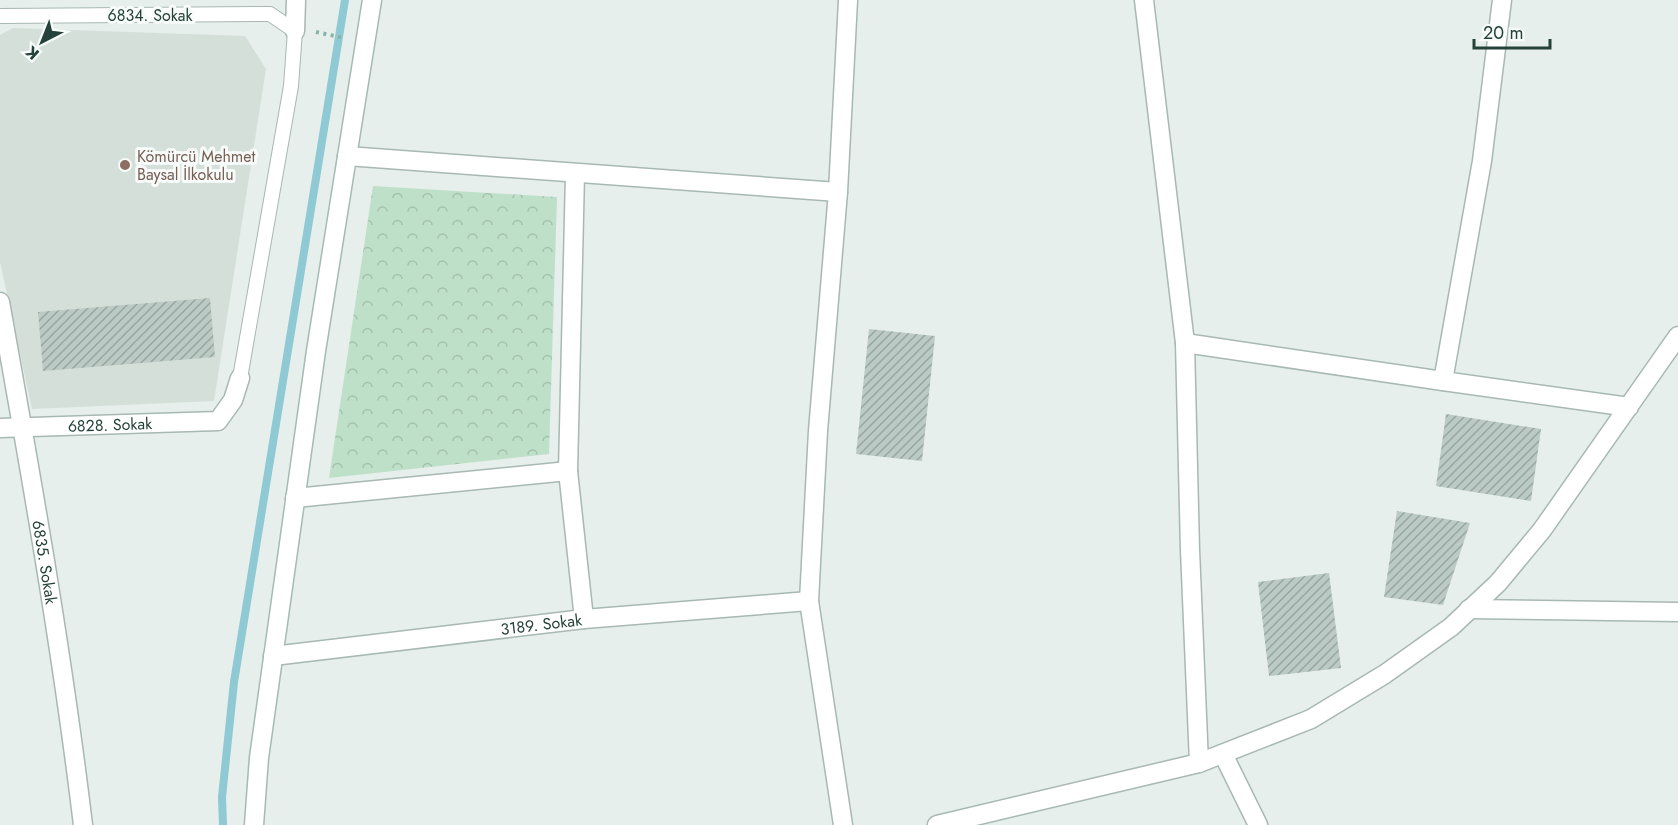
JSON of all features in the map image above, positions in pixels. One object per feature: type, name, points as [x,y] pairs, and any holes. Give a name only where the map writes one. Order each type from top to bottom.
[{"type":"street","points":[[295,32],[296,0]]},
{"type":"street","points":[[254,825],[259,758],[316,351],[372,0]]},
{"type":"street","points":[[843,825],[809,601],[818,431],[838,192],[848,0]]},
{"type":"street","points":[[1144,0],[1185,343],[1190,549],[1199,764]]},
{"type":"street","points":[[1443,381],[1482,161],[1502,0]]},
{"type":"street","points":[[347,156],[838,192]]},
{"type":"street","points":[[576,174],[568,471],[584,619]]},
{"type":"street","name":"6835. Sokak","points":[[0,302],[73,739],[83,825]]},
{"type":"street","points":[[937,825],[1199,764],[1311,718],[1385,674],[1451,627],[1498,583],[1542,530],[1678,336]]},
{"type":"street","points":[[1185,343],[1629,407]]},
{"type":"street","name":"6828. Sokak","points":[[0,428],[218,421],[232,400],[240,378]]},
{"type":"street","points":[[295,498],[568,471]]},
{"type":"street","name":"3189. Sokak","points":[[273,656],[584,619],[809,601]]},
{"type":"street","points":[[1469,609],[1678,612]]},
{"type":"street","points":[[1223,754],[1258,825]]},
{"type":"lane","name":"6834. Sokak","points":[[0,16],[270,15],[295,32]]},
{"type":"lane","points":[[240,378],[291,86],[295,32]]},
{"type":"path","points":[[324,33],[353,40]]},
{"type":"shaded area","name":"Kömürcü Mehmet Baysal İlkokulu","points":[[13,28],[245,36],[266,69],[214,401],[32,409],[0,262],[0,35]]},
{"type":"green space","points":[[373,186],[557,197],[549,454],[329,478]]},
{"type":"building","points":[[210,298],[215,357],[43,371],[38,312]]},
{"type":"building","points":[[869,329],[935,336],[922,461],[856,454]]},
{"type":"building","points":[[1446,414],[1541,429],[1531,501],[1436,486]]},
{"type":"building","points":[[1397,511],[1470,523],[1443,605],[1384,597]]},
{"type":"building","points":[[1329,573],[1341,668],[1269,676],[1258,582]]},
{"type":"waterway","points":[[223,825],[222,797],[234,682],[345,0]]},
{"type":"place","name":"Kömürcü Mehmet Baysal İlkokulu","points":[[125,165]]}]
